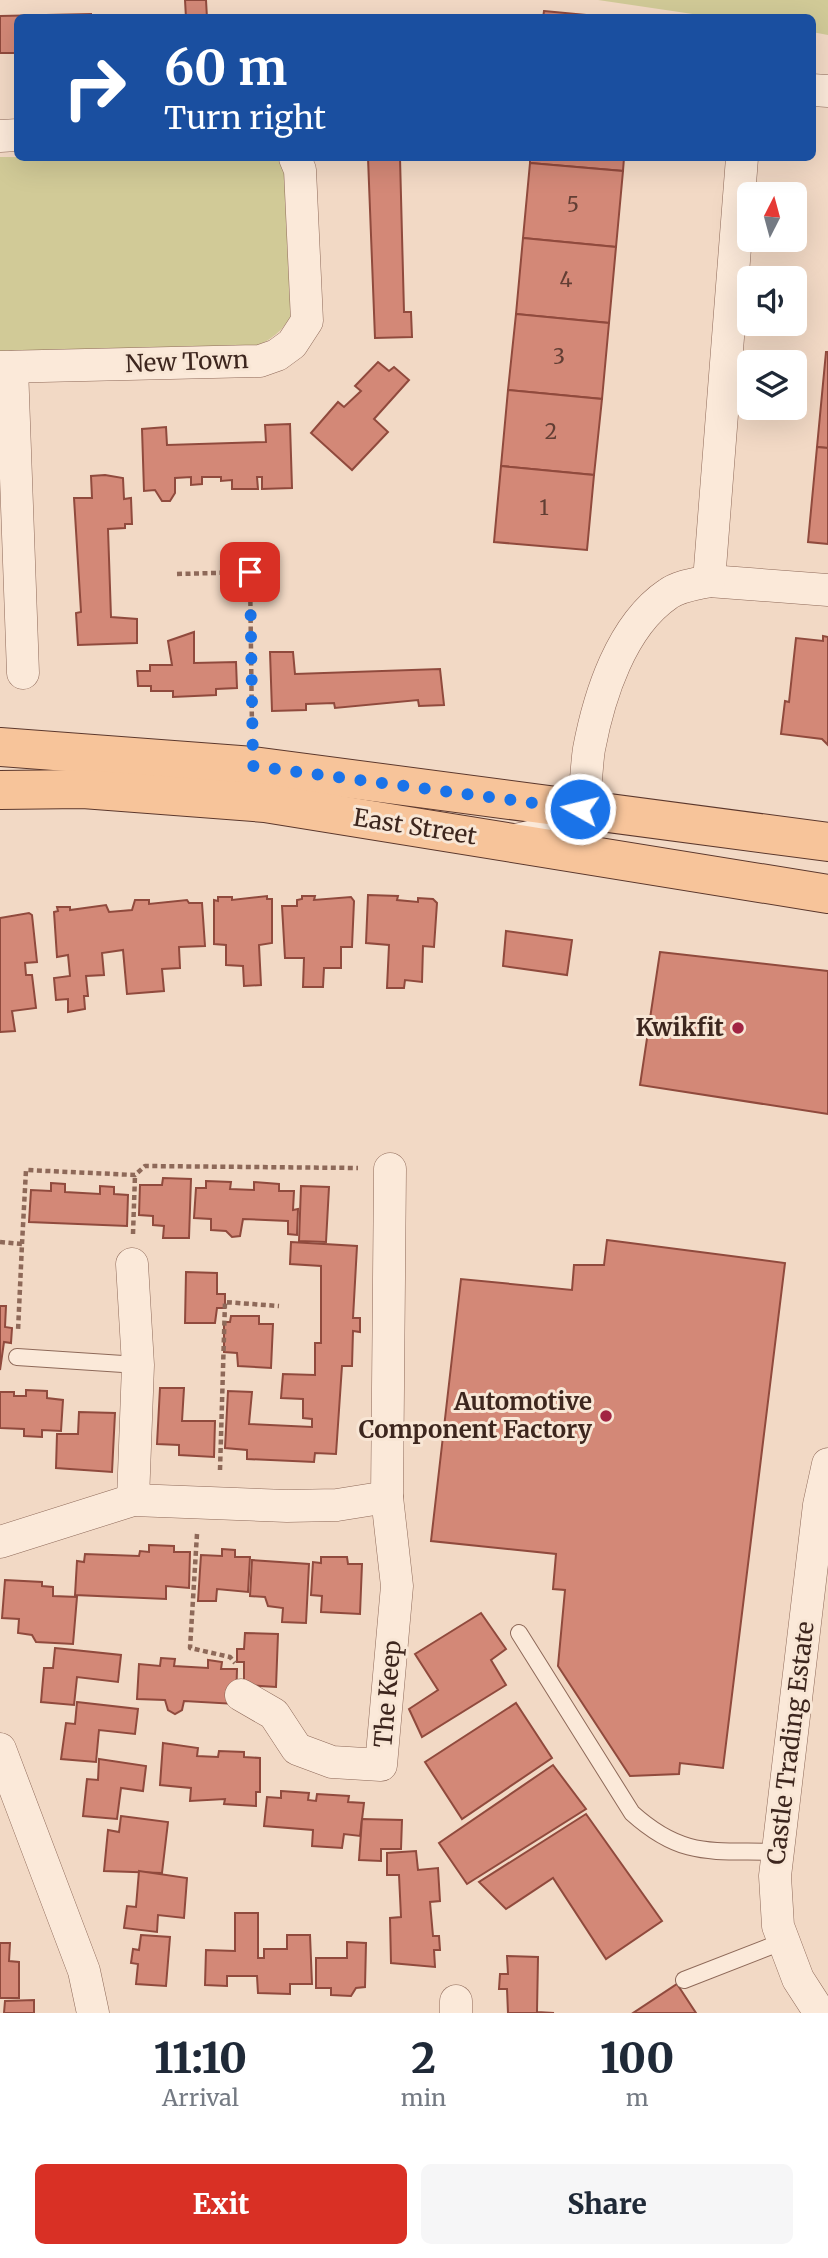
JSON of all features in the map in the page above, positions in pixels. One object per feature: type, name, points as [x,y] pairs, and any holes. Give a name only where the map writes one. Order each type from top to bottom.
[{"type":"main road","name":"East Street","points":[[0,747],[253,766],[828,842]]},
{"type":"main road","name":"East Street","points":[[0,790],[83,789],[264,803],[828,894]]},
{"type":"street","name":"New Town","points":[[23,673],[6,367],[260,361],[278,355],[292,344],[307,321],[300,170],[296,161]]},
{"type":"street","points":[[709,581],[742,161]]},
{"type":"street","points":[[508,842],[561,826],[580,809],[593,728],[602,698],[629,639],[647,612],[669,592],[709,581],[828,590]]},
{"type":"street","name":"The Keep","points":[[241,1695],[274,1714],[297,1749],[332,1762],[382,1765],[397,1586],[387,1497],[390,1169]]},
{"type":"street","points":[[132,1264],[138,1364],[133,1500]]},
{"type":"street","name":"Castle Trading Estate","points":[[820,2013],[798,1979],[778,1926],[775,1876],[819,1504],[828,1464]]},
{"type":"street","points":[[0,1542],[133,1500],[337,1505],[387,1497]]},
{"type":"street","points":[[0,1749],[84,1971],[93,2013]]},
{"type":"lane","points":[[17,1357],[138,1364]]},
{"type":"lane","points":[[519,1633],[632,1813],[648,1828],[660,1838],[695,1849],[777,1852]]},
{"type":"lane","points":[[684,1980],[784,1941]]},
{"type":"path","points":[[177,574],[250,572],[253,766]]},
{"type":"path","points":[[17,1357],[26,1170],[135,1175],[145,1166],[390,1169]]},
{"type":"path","points":[[132,1264],[135,1175]]},
{"type":"path","points":[[0,1242],[22,1244]]},
{"type":"path","points":[[241,1695],[241,1669],[230,1657],[190,1648],[209,1502],[225,1302],[279,1306]]},
{"type":"shaded area","points":[[598,0],[828,0],[828,35],[816,33],[816,14],[693,14]]},
{"type":"shaded area","points":[[0,157],[14,157],[14,161],[279,161],[289,179],[292,314],[273,337],[245,350],[0,356]]},
{"type":"building","points":[[185,0],[206,0],[207,14],[186,14]]},
{"type":"building","points":[[544,11],[576,14],[544,14]]},
{"type":"building","points":[[0,16],[14,16],[14,53],[0,53]]},
{"type":"building","points":[[368,161],[400,161],[404,312],[411,312],[412,337],[375,338]]},
{"type":"building","points":[[530,161],[624,161],[623,171]]},
{"type":"building","points":[[530,163],[623,171],[616,247],[523,238]]},
{"type":"building","points":[[523,238],[616,247],[609,323],[516,314]]},
{"type":"building","points":[[516,314],[609,323],[602,399],[508,390]]},
{"type":"building","points":[[828,352],[828,448],[817,447]]},
{"type":"building","points":[[378,362],[389,371],[394,367],[409,380],[374,419],[388,432],[352,470],[311,433],[338,402],[344,407],[361,391],[355,386]]},
{"type":"building","points":[[508,390],[602,399],[594,475],[501,466]]},
{"type":"building","points":[[290,424],[292,488],[262,489],[262,477],[257,477],[258,489],[232,489],[232,480],[221,481],[221,477],[202,477],[202,484],[191,485],[191,477],[175,478],[175,493],[170,501],[162,501],[155,490],[144,491],[142,429],[166,427],[167,445],[266,442],[265,425]]},
{"type":"building","points":[[817,447],[828,448],[828,544],[808,542]]},
{"type":"building","points":[[501,466],[594,475],[587,550],[494,542]]},
{"type":"building","points":[[91,476],[123,478],[124,499],[131,498],[132,524],[125,524],[125,528],[108,529],[111,617],[137,619],[137,643],[78,645],[76,613],[81,612],[74,498],[92,498]]},
{"type":"building","points":[[194,632],[194,663],[236,662],[237,688],[216,689],[216,695],[173,697],[173,691],[151,691],[151,686],[138,686],[137,671],[150,671],[150,665],[172,665],[168,641]]},
{"type":"building","points":[[823,636],[828,637],[828,745],[822,739],[781,734],[785,701],[789,702],[796,638],[823,641]]},
{"type":"building","points":[[270,652],[293,652],[295,674],[440,669],[444,705],[419,706],[418,700],[335,708],[334,703],[306,704],[306,710],[272,711]]},
{"type":"building","points":[[368,895],[398,896],[397,900],[418,902],[418,898],[433,899],[437,903],[434,947],[423,946],[422,982],[405,980],[404,988],[387,988],[389,945],[366,943]]},
{"type":"building","points":[[267,896],[267,899],[272,899],[272,943],[259,945],[261,985],[244,986],[243,966],[226,965],[226,945],[214,944],[214,900],[218,901],[218,897],[232,897],[232,900]]},
{"type":"building","points":[[302,896],[315,896],[314,900],[351,897],[354,901],[352,947],[341,947],[341,968],[324,968],[323,987],[303,987],[304,958],[285,958],[282,906],[297,906],[297,900],[302,899]]},
{"type":"building","points":[[135,900],[149,900],[149,904],[187,900],[189,903],[202,903],[205,946],[179,947],[180,968],[162,969],[164,991],[127,994],[123,950],[102,953],[104,975],[86,976],[88,996],[84,996],[85,1009],[68,1012],[68,999],[56,1000],[54,978],[70,976],[68,955],[57,957],[54,912],[58,911],[57,907],[70,907],[70,910],[106,905],[109,912],[132,910]]},
{"type":"building","points":[[29,913],[32,915],[37,962],[25,963],[26,975],[32,975],[36,1008],[12,1011],[15,1031],[0,1032],[0,918]]},
{"type":"building","points":[[506,931],[572,940],[567,975],[503,966]]},
{"type":"building","name":"Kwikfit","points":[[660,952],[828,971],[828,1114],[640,1085]]},
{"type":"building","points":[[163,1178],[191,1179],[189,1238],[163,1238],[164,1226],[153,1225],[153,1216],[139,1215],[140,1185],[162,1185]]},
{"type":"building","points":[[206,1181],[231,1182],[230,1189],[254,1190],[254,1182],[279,1184],[279,1191],[294,1191],[293,1210],[298,1209],[297,1235],[288,1234],[288,1221],[243,1219],[240,1236],[232,1237],[226,1231],[211,1230],[211,1219],[194,1218],[196,1188],[206,1188]]},
{"type":"building","points":[[51,1183],[65,1184],[65,1192],[100,1194],[100,1186],[114,1187],[114,1194],[128,1195],[127,1226],[29,1222],[31,1190],[51,1191]]},
{"type":"building","points":[[301,1186],[329,1187],[326,1242],[299,1241]]},
{"type":"building","name":"Automotive Component Factory","points":[[607,1240],[785,1263],[723,1768],[680,1763],[679,1774],[630,1776],[558,1666],[565,1590],[553,1589],[556,1554],[431,1541],[461,1279],[572,1290],[574,1265],[604,1265]]},
{"type":"building","points":[[291,1242],[357,1246],[353,1318],[360,1318],[360,1332],[353,1331],[352,1366],[342,1366],[336,1454],[315,1453],[314,1462],[247,1459],[247,1450],[225,1448],[228,1391],[252,1392],[249,1424],[312,1427],[312,1419],[303,1418],[303,1399],[281,1398],[283,1374],[315,1375],[315,1343],[321,1343],[321,1266],[290,1264]]},
{"type":"building","points":[[186,1272],[217,1273],[217,1294],[225,1294],[225,1308],[217,1308],[215,1323],[185,1323]]},
{"type":"building","points":[[0,1306],[6,1306],[5,1327],[12,1328],[11,1343],[4,1342],[0,1370]]},
{"type":"building","points":[[231,1316],[259,1316],[259,1324],[273,1324],[271,1368],[238,1366],[237,1353],[224,1352],[224,1322],[230,1322]]},
{"type":"building","points":[[160,1388],[184,1388],[182,1421],[215,1421],[214,1457],[179,1455],[179,1445],[157,1444]]},
{"type":"building","points":[[26,1390],[47,1391],[47,1398],[63,1400],[61,1431],[42,1430],[42,1437],[24,1436],[24,1429],[0,1428],[0,1392],[14,1392],[14,1396],[26,1396]]},
{"type":"building","points":[[79,1412],[115,1413],[112,1472],[56,1468],[57,1434],[78,1434]]},
{"type":"building","points":[[149,1545],[174,1546],[174,1552],[190,1552],[189,1588],[166,1586],[166,1599],[75,1595],[77,1561],[84,1562],[85,1554],[139,1556],[140,1551],[149,1552]]},
{"type":"building","points":[[222,1549],[235,1550],[235,1557],[250,1557],[248,1592],[217,1589],[216,1601],[198,1601],[201,1555],[222,1556]]},
{"type":"building","points":[[321,1557],[347,1557],[348,1564],[362,1564],[360,1614],[321,1612],[322,1596],[311,1595],[313,1562],[321,1563]]},
{"type":"building","points":[[252,1560],[309,1564],[306,1623],[282,1622],[283,1608],[268,1606],[265,1597],[250,1596]]},
{"type":"building","points":[[5,1580],[42,1582],[42,1586],[53,1587],[53,1596],[77,1597],[73,1644],[36,1642],[32,1635],[18,1633],[19,1619],[2,1618]]},
{"type":"building","points":[[481,1613],[506,1649],[491,1660],[506,1685],[422,1737],[409,1709],[438,1690],[415,1654]]},
{"type":"building","points":[[245,1633],[278,1634],[276,1687],[244,1685],[244,1662],[237,1662],[237,1649],[244,1649]]},
{"type":"building","points":[[55,1648],[121,1655],[118,1682],[77,1677],[74,1705],[41,1702],[44,1668],[53,1668]]},
{"type":"building","points":[[161,1658],[175,1659],[174,1666],[208,1668],[208,1660],[222,1662],[221,1669],[237,1669],[236,1704],[184,1701],[182,1710],[175,1714],[168,1710],[165,1700],[137,1699],[139,1664],[160,1666]]},
{"type":"building","points":[[77,1702],[138,1709],[135,1734],[99,1730],[96,1762],[61,1759],[66,1723],[75,1724]]},
{"type":"building","points":[[516,1703],[552,1758],[462,1819],[425,1762]]},
{"type":"building","points":[[163,1743],[198,1748],[197,1756],[218,1757],[219,1751],[244,1752],[244,1757],[260,1758],[260,1792],[256,1792],[256,1806],[224,1804],[225,1799],[190,1801],[191,1788],[160,1785]]},
{"type":"building","points":[[99,1759],[146,1766],[143,1791],[121,1788],[117,1819],[83,1816],[87,1779],[98,1780]]},
{"type":"building","points":[[553,1765],[586,1809],[467,1884],[439,1843]]},
{"type":"building","points":[[281,1791],[309,1793],[308,1800],[316,1801],[317,1794],[349,1796],[348,1802],[364,1803],[360,1836],[344,1834],[342,1848],[312,1846],[313,1830],[264,1826],[267,1797],[281,1798]]},
{"type":"building","points":[[586,1814],[662,1921],[606,1959],[553,1878],[506,1909],[479,1882]]},
{"type":"building","points":[[121,1816],[168,1822],[162,1873],[104,1871],[108,1830],[119,1832]]},
{"type":"building","points":[[362,1819],[402,1820],[401,1849],[381,1849],[381,1861],[359,1860]]},
{"type":"building","points":[[416,1851],[418,1870],[438,1868],[440,1901],[430,1902],[433,1936],[439,1936],[440,1950],[434,1950],[435,1967],[391,1963],[390,1918],[401,1917],[399,1875],[387,1875],[387,1853]]},
{"type":"building","points":[[139,1871],[187,1878],[184,1918],[158,1915],[157,1932],[124,1928],[127,1906],[136,1907]]},
{"type":"building","points":[[235,1913],[258,1913],[258,1958],[264,1958],[264,1949],[287,1949],[287,1935],[310,1935],[312,1984],[290,1984],[290,1994],[258,1993],[257,1976],[227,1976],[227,1986],[205,1985],[206,1950],[235,1951]]},
{"type":"building","points":[[141,1935],[170,1937],[166,1986],[136,1984],[138,1964],[131,1963],[133,1949],[139,1950]]},
{"type":"building","points":[[347,1942],[366,1943],[365,1987],[356,1988],[351,1996],[331,1995],[331,1988],[316,1988],[316,1958],[347,1958]]},
{"type":"building","points":[[0,1943],[10,1943],[9,1961],[19,1962],[19,1998],[0,1998]]},
{"type":"building","points":[[507,1956],[538,1957],[537,2012],[554,2013],[508,2013],[507,1989],[499,1989],[500,1974],[508,1974]]},
{"type":"building","points":[[677,1984],[696,2013],[633,2013]]},
{"type":"building","points":[[34,2000],[34,2013],[4,2013],[5,2001]]},
{"type":"place","name":"Kwikfit","points":[[738,1028]]},
{"type":"place","name":"Automotive Component Factory","points":[[606,1416]]},
{"type":"route","points":[[250,572],[253,766],[580,809]]}]
